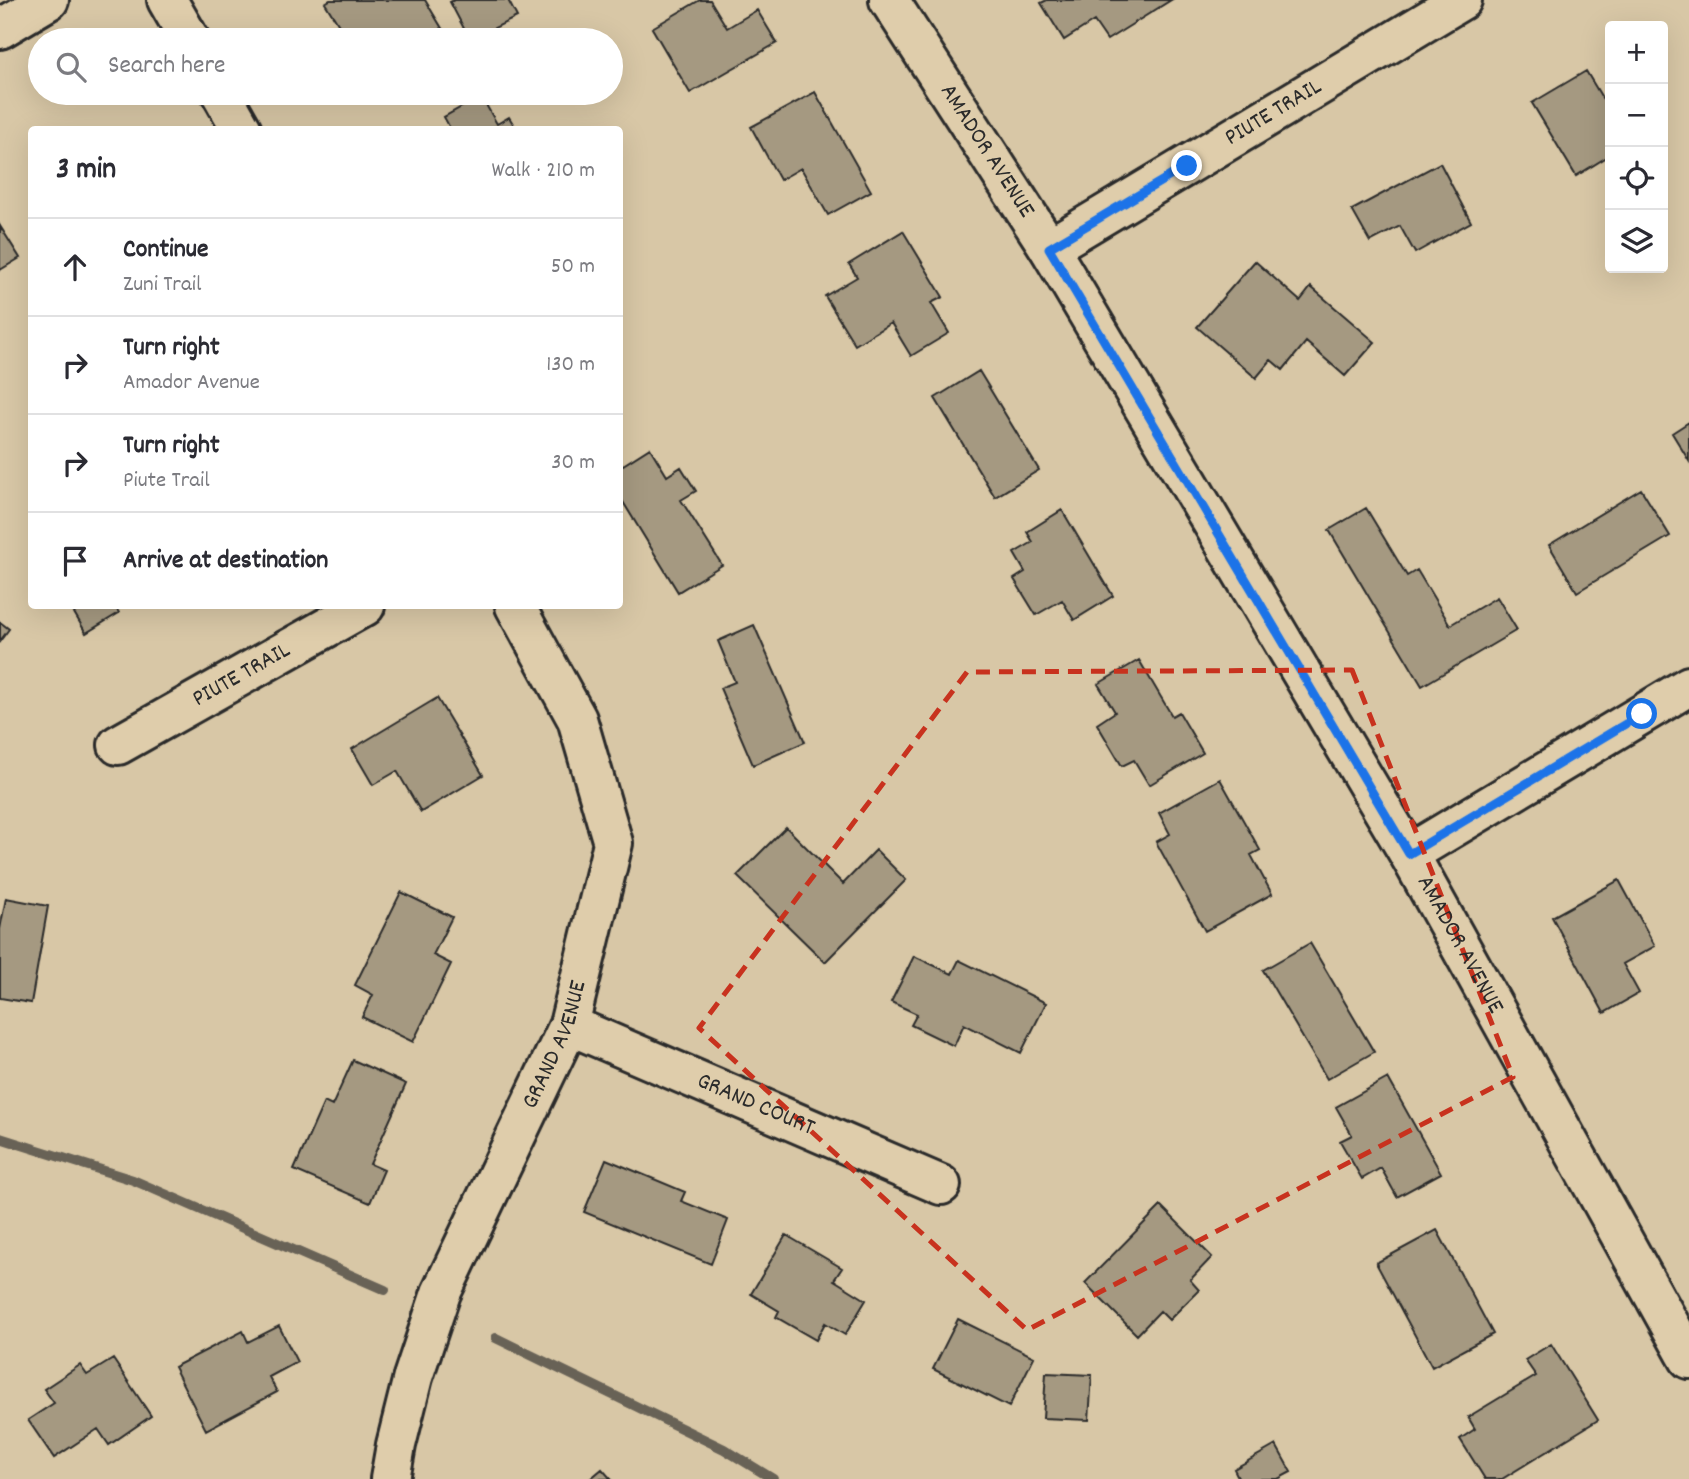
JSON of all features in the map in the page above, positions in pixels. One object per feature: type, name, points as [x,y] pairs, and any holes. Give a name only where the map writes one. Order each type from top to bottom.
[{"type":"street","points":[[0,29],[49,0]]},
{"type":"street","points":[[167,0],[183,28]]},
{"type":"street","name":"AMADOR AVENUE","points":[[889,0],[1049,248],[1409,854],[1689,1359]]},
{"type":"street","name":"PIUTE TRAIL","points":[[1049,248],[1462,0]]},
{"type":"street","points":[[227,105],[240,126]]},
{"type":"street","name":"PIUTE TRAIL","points":[[118,746],[360,609]]},
{"type":"street","name":"GRAND AVENUE","points":[[390,1479],[413,1377],[441,1293],[569,1025],[612,843],[577,719],[517,609]]},
{"type":"street","points":[[1409,854],[1689,686]]},
{"type":"street","name":"GRAND COURT","points":[[569,1025],[942,1185]]},
{"type":"highlighted area","points":[[1352,670],[1513,1077],[1027,1330],[699,1028],[967,672]]},
{"type":"building","points":[[330,0],[425,0],[442,28],[341,28],[325,3]]},
{"type":"building","points":[[508,0],[517,17],[495,28],[464,28],[450,2]]},
{"type":"building","points":[[700,0],[710,0],[727,28],[757,10],[777,43],[690,93],[652,28]]},
{"type":"building","points":[[1047,0],[1171,0],[1107,40],[1094,21],[1064,40],[1041,3]]},
{"type":"building","points":[[1586,71],[1605,103],[1605,158],[1576,176],[1532,103]]},
{"type":"building","points":[[815,92],[871,191],[828,215],[801,168],[780,180],[751,127]]},
{"type":"building","points":[[465,105],[486,105],[497,124],[509,117],[515,126],[449,126],[444,117]]},
{"type":"building","points":[[1440,163],[1471,222],[1415,253],[1400,226],[1370,242],[1352,210]]},
{"type":"building","points":[[0,226],[20,258],[0,270]]},
{"type":"building","points":[[903,231],[943,297],[931,303],[949,333],[911,356],[891,323],[855,345],[825,296],[857,277],[849,264]]},
{"type":"building","points":[[1255,261],[1300,301],[1311,287],[1375,342],[1345,376],[1306,342],[1283,370],[1271,360],[1256,378],[1197,327]]},
{"type":"building","points":[[979,371],[1039,470],[995,497],[935,398]]},
{"type":"building","points":[[1689,422],[1689,461],[1672,433]]},
{"type":"building","points":[[650,448],[667,476],[681,467],[696,491],[681,500],[722,565],[678,592],[623,502],[623,465]]},
{"type":"building","points":[[1641,489],[1670,536],[1577,592],[1549,545]]},
{"type":"building","points":[[1366,508],[1407,576],[1417,570],[1450,625],[1497,597],[1517,630],[1422,686],[1329,530]]},
{"type":"building","points":[[1062,510],[1113,596],[1074,620],[1062,600],[1036,615],[1014,579],[1025,572],[1014,553],[1033,542],[1027,532]]},
{"type":"building","points":[[72,609],[117,609],[119,613],[86,633]]},
{"type":"building","points":[[0,622],[9,629],[0,641]]},
{"type":"building","points":[[754,625],[805,742],[753,765],[720,688],[735,682],[718,641]]},
{"type":"building","points":[[1139,660],[1172,716],[1179,712],[1203,753],[1149,785],[1134,760],[1122,766],[1097,724],[1115,712],[1098,684]]},
{"type":"building","points":[[437,698],[483,775],[421,812],[397,771],[373,785],[352,749]]},
{"type":"building","points":[[1220,779],[1260,850],[1251,855],[1272,894],[1205,931],[1156,842],[1170,834],[1159,813]]},
{"type":"building","points":[[786,827],[843,884],[876,850],[906,880],[825,962],[737,876]]},
{"type":"building","points":[[1619,880],[1655,946],[1623,964],[1639,993],[1604,1013],[1552,917]]},
{"type":"building","points":[[401,892],[452,917],[433,955],[451,964],[413,1042],[362,1017],[373,995],[355,985]]},
{"type":"building","points":[[6,898],[48,906],[31,1003],[0,998],[0,929]]},
{"type":"building","points":[[1310,943],[1374,1052],[1327,1079],[1263,970]]},
{"type":"building","points":[[914,956],[952,974],[959,960],[1046,1003],[1021,1053],[964,1024],[954,1046],[911,1025],[917,1014],[891,1002]]},
{"type":"building","points":[[353,1060],[406,1084],[370,1164],[384,1170],[370,1203],[294,1170],[324,1102],[332,1106]]},
{"type":"building","points":[[1388,1078],[1441,1173],[1397,1197],[1381,1168],[1362,1179],[1340,1141],[1352,1135],[1336,1107]]},
{"type":"building","points":[[606,1159],[685,1192],[681,1201],[728,1220],[711,1264],[584,1212]]},
{"type":"building","points":[[1161,1206],[1212,1257],[1190,1280],[1199,1290],[1169,1320],[1160,1311],[1137,1335],[1085,1283]]},
{"type":"building","points":[[1437,1230],[1493,1334],[1432,1367],[1376,1263]]},
{"type":"building","points":[[786,1235],[842,1268],[834,1280],[866,1300],[845,1335],[825,1323],[816,1340],[776,1317],[779,1311],[751,1294]]},
{"type":"building","points":[[958,1319],[1034,1357],[1009,1407],[933,1369]]},
{"type":"building","points":[[279,1326],[297,1362],[269,1377],[277,1392],[206,1430],[174,1367],[243,1331],[248,1342]]},
{"type":"building","points":[[1551,1344],[1598,1420],[1502,1479],[1485,1479],[1460,1439],[1475,1429],[1468,1417],[1536,1376],[1525,1360]]},
{"type":"building","points":[[113,1359],[151,1416],[109,1445],[98,1429],[54,1458],[28,1420],[54,1403],[44,1389],[80,1365],[87,1375]]},
{"type":"building","points":[[1046,1373],[1092,1375],[1089,1420],[1043,1418]]},
{"type":"building","points":[[1276,1445],[1291,1472],[1278,1479],[1239,1479],[1234,1469]]},
{"type":"building","points":[[602,1469],[611,1479],[590,1479]]},
{"type":"waterway","points":[[0,1138],[133,1180],[385,1290]]},
{"type":"waterway","points":[[496,1338],[724,1449],[773,1479]]},
{"type":"route","points":[[1187,166],[1049,248],[1409,854],[1642,714]]}]
